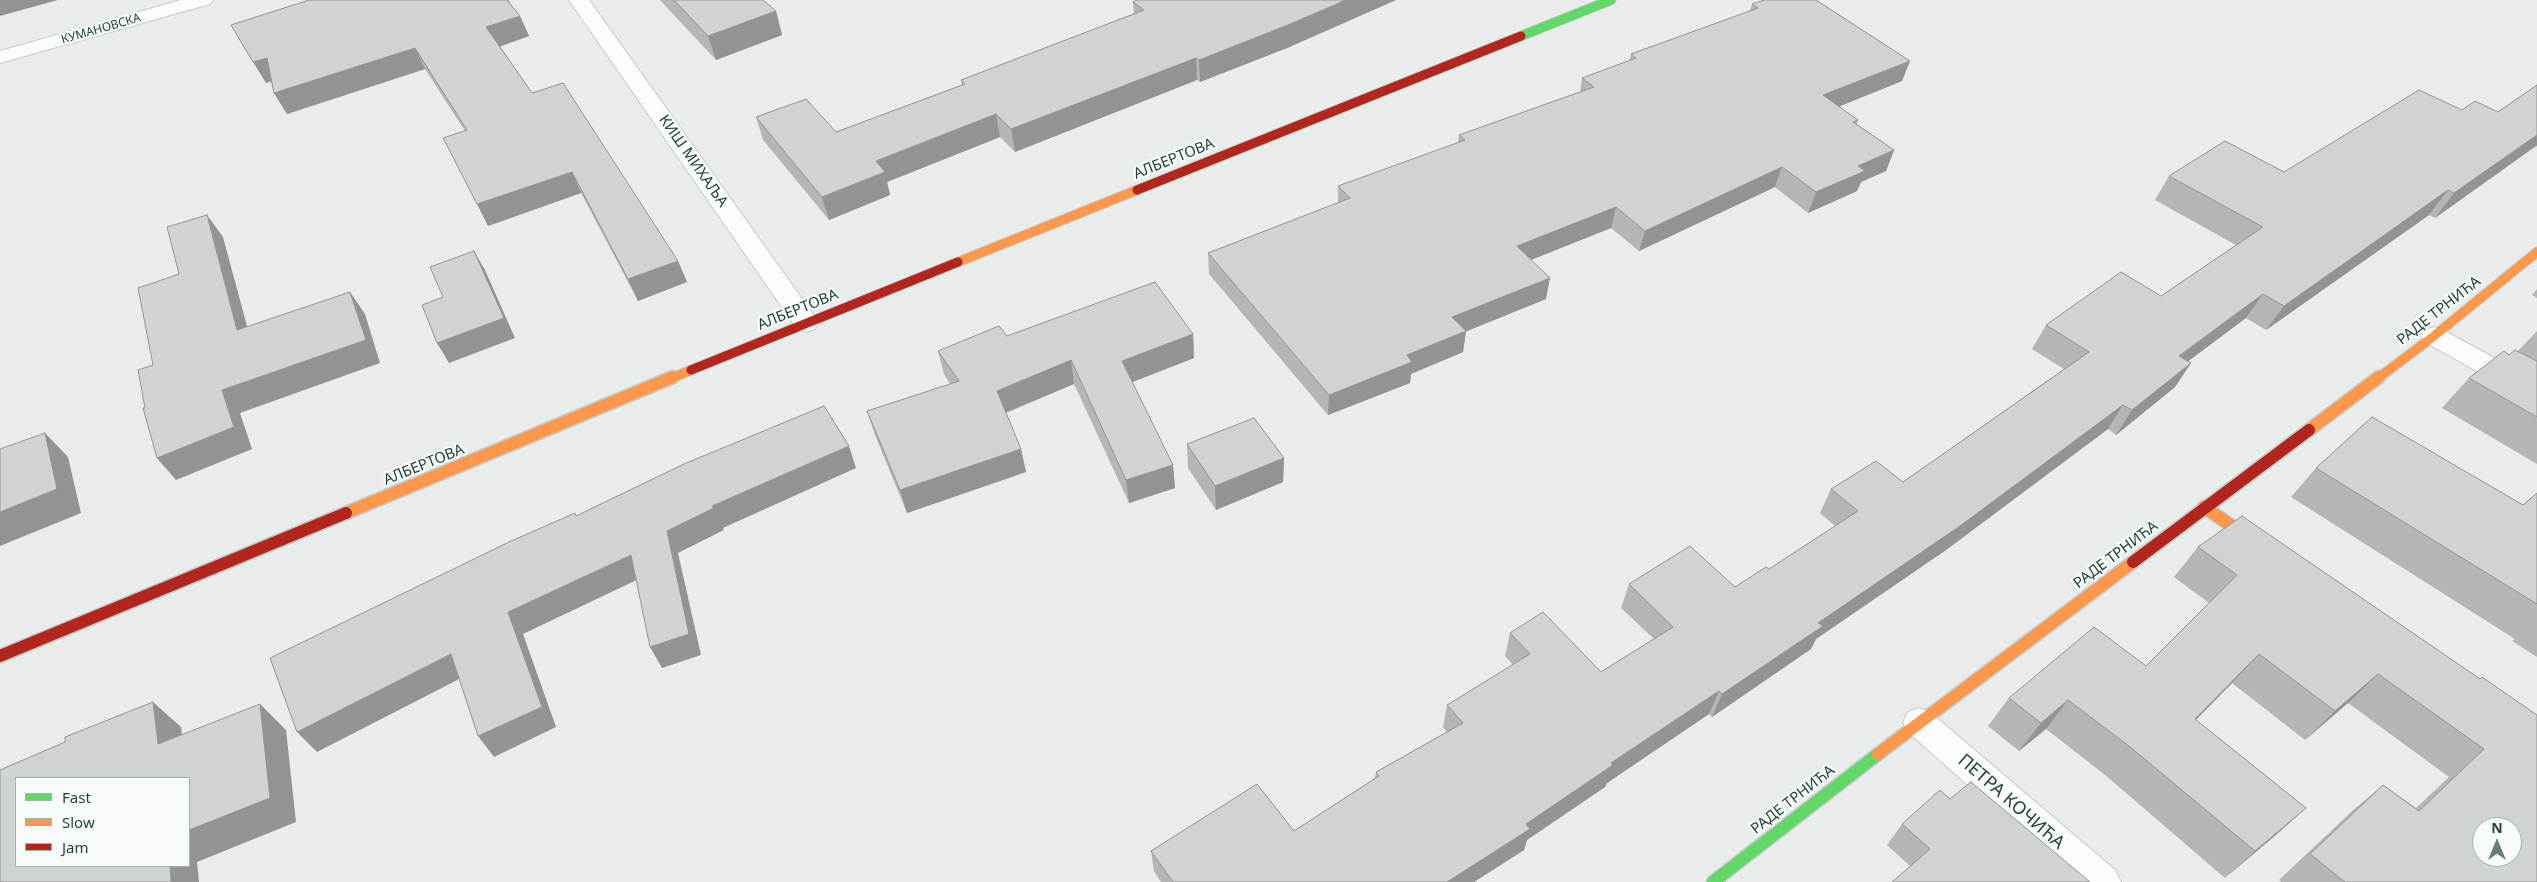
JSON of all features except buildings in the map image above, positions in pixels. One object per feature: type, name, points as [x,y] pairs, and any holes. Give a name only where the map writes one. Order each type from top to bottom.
[{"type":"street","name":"КУМАНОВСКА","points":[[0,57],[203,0]]},
{"type":"street","name":"КИШ МИХАЉА","points":[[579,0],[806,323]]},
{"type":"street","name":"АЛБЕРТОВА","points":[[0,656],[806,323],[1611,0]]},
{"type":"street","name":"РАДЕ ТРНИЋА","points":[[1713,882],[1919,722],[2434,336],[2537,252]]},
{"type":"street","points":[[2434,336],[2537,394]]},
{"type":"street","points":[[2204,507],[2269,551]]},
{"type":"street","name":"ПЕТРА КОЧИЋА","points":[[1919,722],[2103,882]]},
{"type":"traffic: fast","points":[[1521,36],[1611,0]]},
{"type":"traffic: fast","points":[[1713,882],[1878,754]]},
{"type":"traffic: slow","points":[[958,262],[1137,190]]},
{"type":"traffic: slow","points":[[2309,430],[2434,336],[2537,252]]},
{"type":"traffic: slow","points":[[346,513],[691,370]]},
{"type":"traffic: slow","points":[[2204,507],[2260,545]]},
{"type":"traffic: slow","points":[[1878,754],[2133,562]]},
{"type":"traffic: jam","points":[[1137,190],[1521,36]]},
{"type":"traffic: jam","points":[[691,370],[958,262]]},
{"type":"traffic: jam","points":[[2133,562],[2309,430]]},
{"type":"traffic: jam","points":[[0,656],[346,513]]}]
